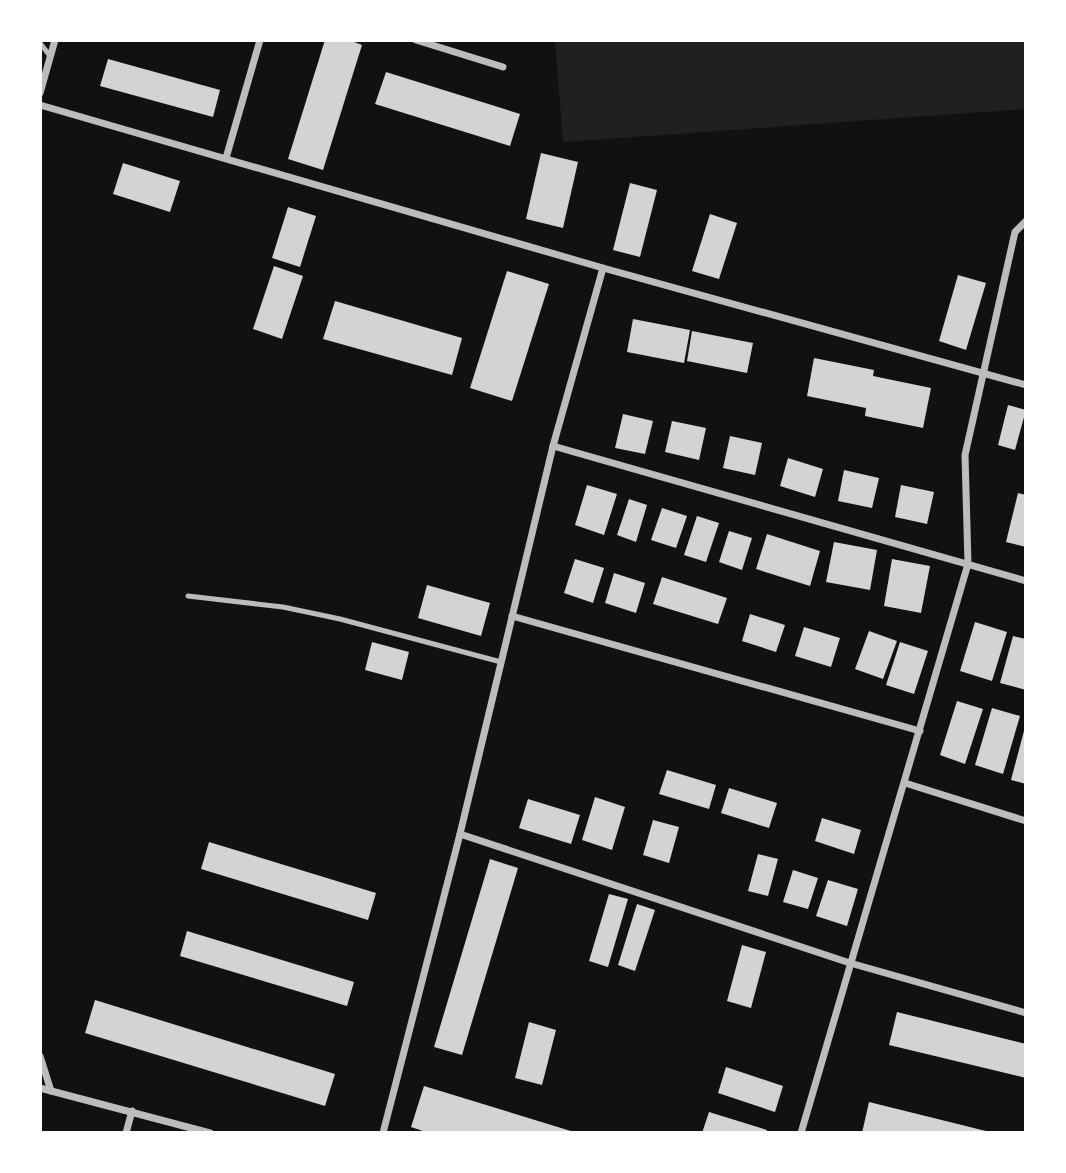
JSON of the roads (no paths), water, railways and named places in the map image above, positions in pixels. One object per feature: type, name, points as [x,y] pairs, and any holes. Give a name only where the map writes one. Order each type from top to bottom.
[{"type":"street","points":[[40,93],[55,40]]},
{"type":"street","points":[[226,158],[260,40]]},
{"type":"street","points":[[416,40],[503,67]]},
{"type":"street","points":[[40,105],[603,268],[1026,385]]},
{"type":"street","points":[[801,1133],[968,565],[965,454],[1015,232],[1026,221]]},
{"type":"street","points":[[383,1133],[460,834],[553,446],[603,268]]},
{"type":"street","points":[[553,446],[1026,581]]},
{"type":"street","points":[[512,616],[920,731]]},
{"type":"street","points":[[905,783],[1026,821]]},
{"type":"street","points":[[460,834],[850,963],[1026,1013]]},
{"type":"street","points":[[40,1056],[51,1091]]},
{"type":"street","points":[[40,1088],[210,1133]]},
{"type":"street","points":[[126,1133],[132,1111]]},
{"type":"lane","points":[[40,43],[51,56]]},
{"type":"lane","points":[[188,596],[282,607],[340,619],[501,662]]}]
